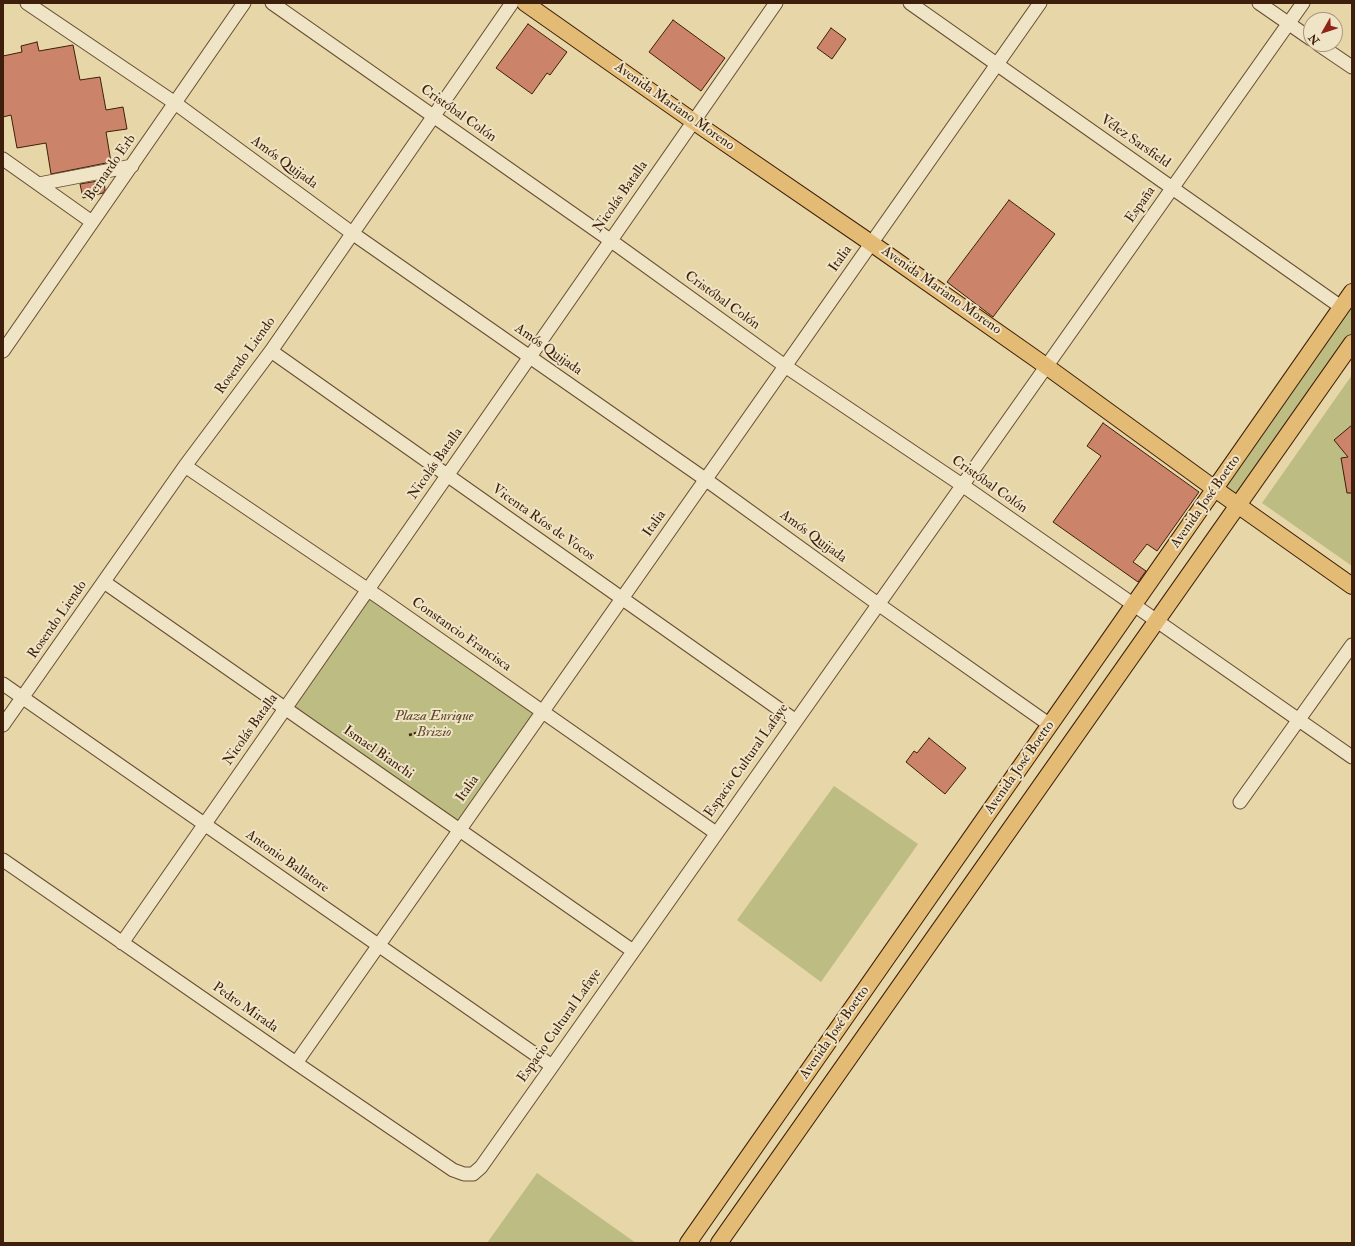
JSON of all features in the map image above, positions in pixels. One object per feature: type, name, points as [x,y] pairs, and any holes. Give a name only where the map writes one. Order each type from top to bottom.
[{"type":"main road","name":"Avenida Mariano Moreno","points":[[525,3],[693,121],[872,243],[1352,586]]},
{"type":"main road","name":"Avenida José Boetto","points":[[688,1243],[1352,292]]},
{"type":"main road","name":"Avenida José Boetto","points":[[719,1243],[1352,343]]},
{"type":"street","name":"Amós Quijada","points":[[27,3],[175,103],[352,233],[705,479],[878,604],[1050,725]]},
{"type":"street","name":"Bernardo Erb","points":[[3,351],[244,3]]},
{"type":"street","name":"Cristóbal Colón","points":[[272,3],[610,240],[785,366],[962,485],[1352,757]]},
{"type":"street","name":"Rosendo Liendo","points":[[3,725],[185,466],[271,350],[512,3]]},
{"type":"street","name":"Nicolás Batalla","points":[[122,943],[776,3]]},
{"type":"street","name":"Vélez Sarsfield","points":[[910,3],[1341,307]]},
{"type":"street","name":"Italia","points":[[296,1063],[1040,3]]},
{"type":"street","points":[[1259,3],[1303,34]]},
{"type":"street","name":"España","points":[[1046,366],[1303,3]]},
{"type":"street","points":[[1330,52],[1352,67]]},
{"type":"street","points":[[3,159],[92,222]]},
{"type":"street","points":[[39,184],[132,166]]},
{"type":"street","name":"Vicenta Ríos de Vocos","points":[[271,350],[796,721]]},
{"type":"street","name":"Espacio Cultural Lafaye","points":[[473,1174],[481,1167],[1046,366]]},
{"type":"street","name":"Constancio Francisca","points":[[185,466],[367,590],[716,833]]},
{"type":"street","name":"Ismael Bianchi","points":[[104,582],[633,951]]},
{"type":"street","points":[[1240,802],[1352,645]]},
{"type":"street","name":"Antonio Ballatore","points":[[3,684],[552,1066]]},
{"type":"street","name":"Pedro Mirada","points":[[3,860],[453,1170],[464,1174],[473,1174]]},
{"type":"path","points":[[430,732],[436,732]]},
{"type":"path","points":[[408,735],[416,733]]},
{"type":"green space","points":[[1352,298],[1352,339],[1239,500],[1220,487]]},
{"type":"green space","points":[[1352,375],[1352,566],[1262,503]]},
{"type":"green space","name":"Plaza Enrique Brizio","points":[[368,594],[537,711],[457,825],[291,708]]},
{"type":"green space","points":[[834,786],[918,844],[821,982],[737,920]]},
{"type":"green space","points":[[537,1173],[636,1243],[487,1243]]},
{"type":"building","points":[[673,20],[725,58],[701,91],[649,52]]},
{"type":"building","points":[[528,24],[567,52],[550,75],[547,73],[532,94],[496,68]]},
{"type":"building","points":[[831,28],[846,39],[832,59],[817,48]]},
{"type":"building","points":[[37,42],[39,51],[73,45],[80,80],[100,77],[106,110],[123,107],[127,129],[106,132],[111,162],[51,174],[46,143],[17,148],[11,115],[3,117],[3,56],[22,52],[21,46]]},
{"type":"building","points":[[104,180],[105,190],[103,193],[83,198],[80,184]]},
{"type":"building","points":[[1009,200],[1055,234],[993,317],[947,282]]},
{"type":"building","points":[[1103,423],[1199,492],[1157,551],[1147,544],[1133,562],[1146,571],[1138,582],[1053,522],[1101,456],[1087,446]]},
{"type":"building","points":[[1352,425],[1352,493],[1347,493],[1341,458],[1348,457],[1334,440]]},
{"type":"building","points":[[929,738],[966,768],[945,794],[906,762],[914,751],[917,753]]}]
